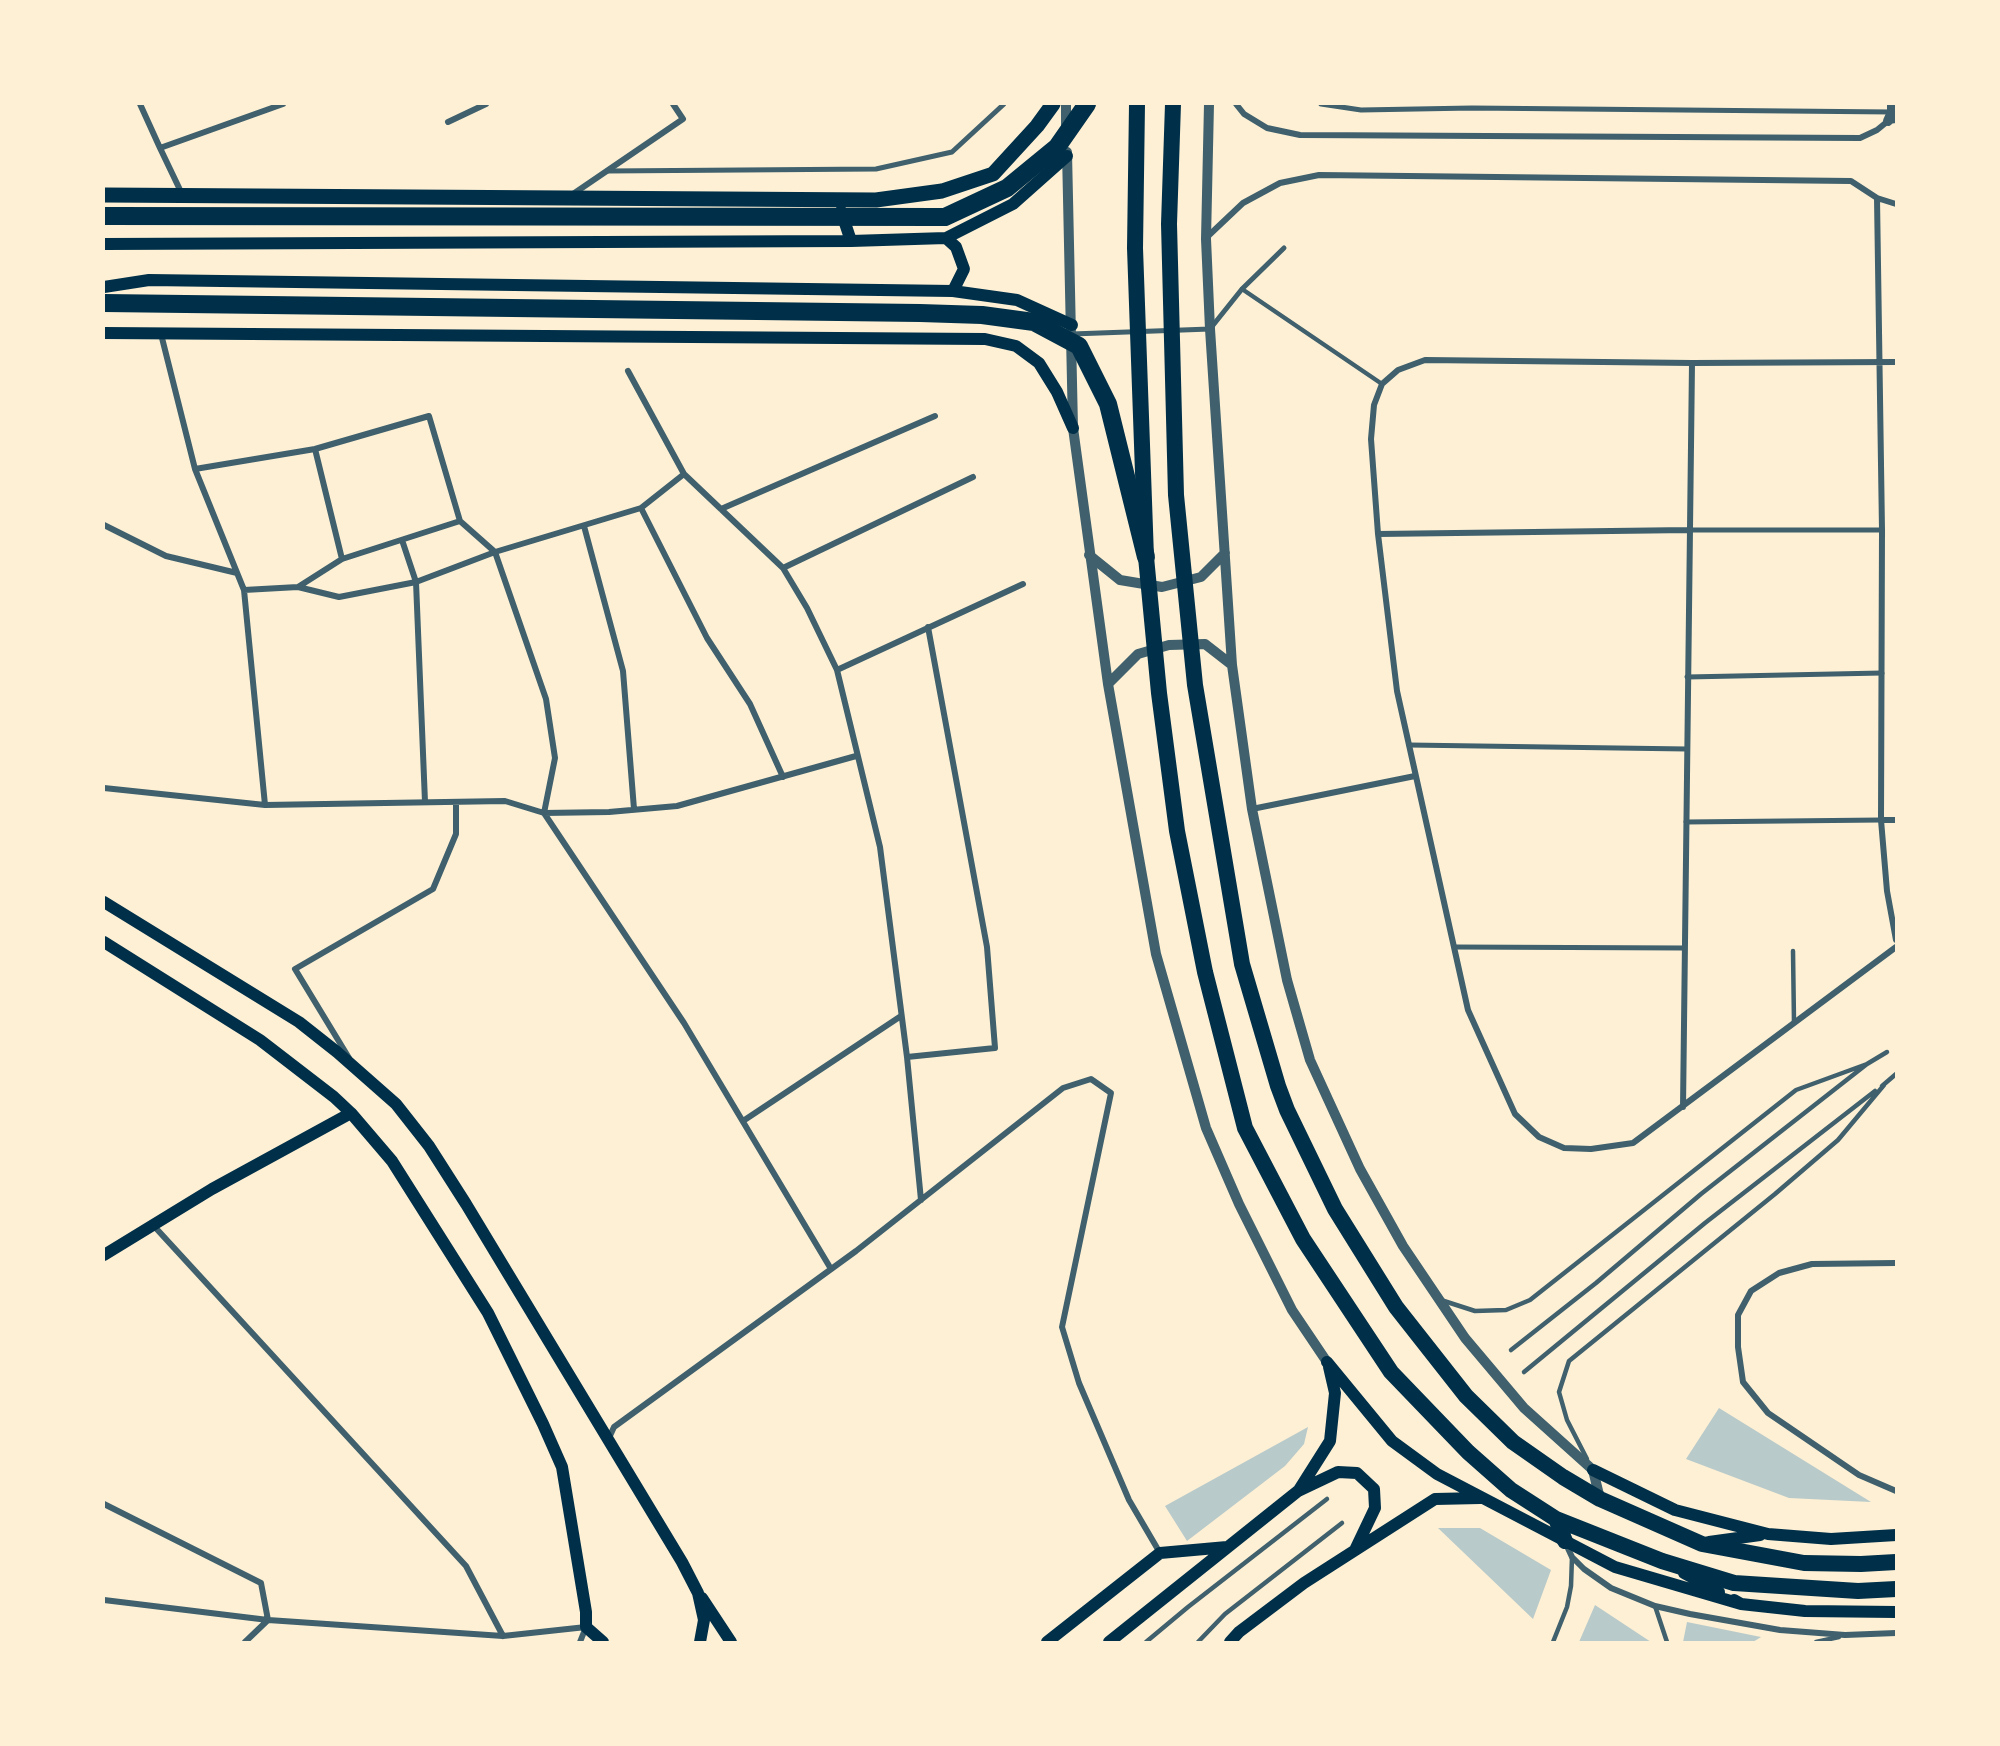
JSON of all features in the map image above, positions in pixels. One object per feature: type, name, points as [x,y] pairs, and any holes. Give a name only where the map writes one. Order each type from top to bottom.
[{"type":"highway","points":[[104,216],[945,217],[1008,188],[1058,147],[1087,104]]},
{"type":"highway","points":[[1137,104],[1135,248],[1146,557],[1159,693],[1177,831],[1204,972],[1245,1128],[1303,1239],[1391,1372],[1476,1460],[1511,1490],[1556,1519],[1662,1561],[1734,1583],[1858,1591],[1896,1589]]},
{"type":"highway","points":[[1173,104],[1169,224],[1176,495],[1195,685],[1242,964],[1287,1110],[1335,1209],[1395,1307],[1466,1396],[1513,1442],[1563,1477],[1600,1499],[1702,1544],[1804,1563],[1896,1562]]},
{"type":"highway","points":[[104,303],[920,313],[982,315],[1034,322],[1079,345],[1107,404],[1146,557]]},
{"type":"highway","points":[[1556,1519],[1565,1541]]},
{"type":"main road","points":[[104,195],[876,200],[942,191],[993,174],[1037,126],[1053,104]]},
{"type":"main road","points":[[104,244],[850,242],[946,238],[1013,204],[1067,156]]},
{"type":"main road","points":[[837,200],[850,242]]},
{"type":"main road","points":[[946,238],[956,247],[963,269],[953,291]]},
{"type":"main road","points":[[104,287],[149,280],[953,291],[1017,300],[1072,329]]},
{"type":"main road","points":[[104,333],[985,339],[1016,346],[1039,363],[1058,392],[1072,428]]},
{"type":"main road","points":[[104,902],[299,1022],[396,1104],[429,1146],[682,1562],[698,1593],[731,1642]]},
{"type":"main road","points":[[104,942],[260,1040],[334,1097],[351,1113],[392,1161],[482,1303],[515,1365],[562,1467],[586,1612],[586,1627],[603,1642]]},
{"type":"main road","points":[[104,1255],[152,1224],[351,1113]]},
{"type":"main road","points":[[1298,1491],[1330,1441],[1335,1394],[1327,1362]]},
{"type":"main road","points":[[1327,1362],[1392,1441],[1437,1474],[1615,1567],[1741,1604],[1805,1611],[1896,1612]]},
{"type":"main road","points":[[1593,1470],[1675,1510],[1768,1534],[1831,1539],[1896,1535]]},
{"type":"main road","points":[[1108,1642],[1298,1491],[1338,1472],[1357,1473],[1374,1489],[1375,1508],[1355,1550]]},
{"type":"main road","points":[[1230,1642],[1239,1632],[1304,1583],[1435,1499],[1484,1498],[1556,1519]]},
{"type":"main road","points":[[1702,1544],[1768,1534]]},
{"type":"main road","points":[[1047,1642],[1160,1553],[1228,1547]]},
{"type":"main road","points":[[1662,1561],[1741,1604]]},
{"type":"main road","points":[[698,1593],[704,1620],[700,1642]]},
{"type":"street","points":[[140,104],[183,196]]},
{"type":"street","points":[[160,148],[283,104]]},
{"type":"street","points":[[448,122],[486,104]]},
{"type":"street","points":[[567,198],[683,119],[673,104]]},
{"type":"street","points":[[606,171],[876,169],[952,152],[1004,104]]},
{"type":"street","points":[[1066,104],[1072,329],[1072,428],[1108,684],[1156,954],[1206,1128],[1239,1204],[1292,1310],[1327,1362]]},
{"type":"street","points":[[1209,104],[1206,238],[1232,665],[1252,809],[1287,980],[1310,1060],[1360,1169],[1403,1246],[1465,1338],[1524,1408],[1593,1470],[1600,1499]]},
{"type":"street","points":[[1236,104],[1244,114],[1267,128],[1300,135],[1860,138],[1877,130],[1892,114]]},
{"type":"street","points":[[1321,104],[1360,110],[1472,108],[1892,114]]},
{"type":"street","points":[[1206,238],[1243,203],[1280,183],[1319,175],[1851,181],[1877,198],[1896,204]]},
{"type":"street","points":[[1877,198],[1882,530],[1881,820],[1887,891],[1896,940]]},
{"type":"street","points":[[1210,329],[1242,289],[1284,248]]},
{"type":"street","points":[[1072,329],[1210,329]]},
{"type":"street","points":[[161,333],[195,469],[244,590],[265,805]]},
{"type":"street","points":[[1896,362],[1692,363],[1425,360],[1398,370],[1382,384],[1374,405],[1371,439],[1378,534],[1397,691],[1415,776],[1468,1010],[1515,1114],[1539,1137],[1564,1148],[1591,1149],[1633,1143],[1896,947]]},
{"type":"street","points":[[1683,1107],[1692,363]]},
{"type":"street","points":[[628,371],[684,474],[783,568],[807,609],[837,670],[856,756],[880,847],[907,1057],[921,1200]]},
{"type":"street","points":[[195,469],[315,449],[429,416],[460,521],[495,552],[546,699],[555,758],[544,813],[684,1023],[831,1269]]},
{"type":"street","points":[[721,509],[935,416]]},
{"type":"street","points":[[315,449],[342,559]]},
{"type":"street","points":[[244,590],[298,587],[339,597],[416,582],[495,552],[641,508],[684,474]]},
{"type":"street","points":[[783,568],[973,477]]},
{"type":"street","points":[[641,508],[707,638],[750,704],[783,777]]},
{"type":"street","points":[[298,587],[342,559],[460,521]]},
{"type":"street","points":[[104,525],[166,556],[237,573]]},
{"type":"street","points":[[584,526],[623,671],[634,809]]},
{"type":"street","points":[[1378,534],[1882,530]]},
{"type":"street","points":[[402,540],[416,582],[425,802]]},
{"type":"street","points":[[1089,555],[1120,579],[1162,587],[1202,577],[1225,553]]},
{"type":"street","points":[[837,670],[1023,584]]},
{"type":"street","points":[[907,1057],[995,1048],[987,946],[928,627]]},
{"type":"street","points":[[1108,684],[1138,654],[1169,645],[1204,644],[1232,665]]},
{"type":"street","points":[[1688,677],[1882,673]]},
{"type":"street","points":[[1409,745],[1687,749]]},
{"type":"street","points":[[104,788],[265,805],[505,801],[544,813],[677,806],[856,756]]},
{"type":"street","points":[[1252,809],[1415,776]]},
{"type":"street","points":[[356,1068],[295,969],[433,889],[456,834],[456,802]]},
{"type":"street","points":[[1686,822],[1896,820]]},
{"type":"street","points":[[1454,948],[1684,948]]},
{"type":"street","points":[[743,1121],[902,1016]]},
{"type":"street","points":[[608,1441],[614,1427],[831,1269],[1063,1088],[1091,1080],[1111,1093],[1062,1327],[1079,1383],[1129,1500],[1160,1553]]},
{"type":"street","points":[[152,1224],[466,1566],[504,1636]]},
{"type":"street","points":[[1896,1263],[1812,1264],[1779,1273],[1751,1291],[1738,1316],[1738,1347],[1743,1382],[1768,1413],[1858,1475],[1896,1491]]},
{"type":"street","points":[[104,1504],[261,1583],[268,1620]]},
{"type":"street","points":[[1565,1541],[1572,1557],[1584,1569],[1611,1588],[1656,1606],[1780,1630],[1845,1635],[1896,1633]]},
{"type":"street","points":[[104,1600],[268,1620],[504,1636],[586,1627],[580,1642]]},
{"type":"street","points":[[245,1642],[268,1620]]},
{"type":"lane","points":[[1242,289],[1382,384]]},
{"type":"lane","points":[[1792,951],[1794,1023]]},
{"type":"lane","points":[[1511,1350],[1701,1194],[1867,1064],[1887,1052]]},
{"type":"lane","points":[[1440,1300],[1475,1311],[1506,1310],[1530,1300],[1796,1090],[1867,1064]]},
{"type":"lane","points":[[1524,1372],[1705,1223],[1896,1074]]},
{"type":"lane","points":[[1593,1470],[1567,1420],[1559,1392],[1569,1360],[1775,1194],[1838,1140],[1884,1085]]},
{"type":"lane","points":[[1146,1642],[1327,1499]]},
{"type":"lane","points":[[1198,1642],[1225,1614],[1342,1522]]},
{"type":"lane","points":[[1553,1642],[1567,1607],[1571,1586],[1572,1557]]},
{"type":"lane","points":[[1656,1606],[1667,1642]]},
{"type":"lane","points":[[1816,1642],[1845,1635]]},
{"type":"shaded area","points":[[1719,1408],[1871,1502],[1789,1498],[1686,1459]]},
{"type":"shaded area","points":[[1308,1427],[1304,1444],[1285,1466],[1187,1541],[1165,1506]]},
{"type":"shaded area","points":[[1438,1528],[1480,1528],[1551,1570],[1533,1619]]},
{"type":"shaded area","points":[[1595,1605],[1651,1642],[1579,1642]]},
{"type":"shaded area","points":[[1687,1622],[1761,1637],[1753,1642],[1683,1642]]}]
